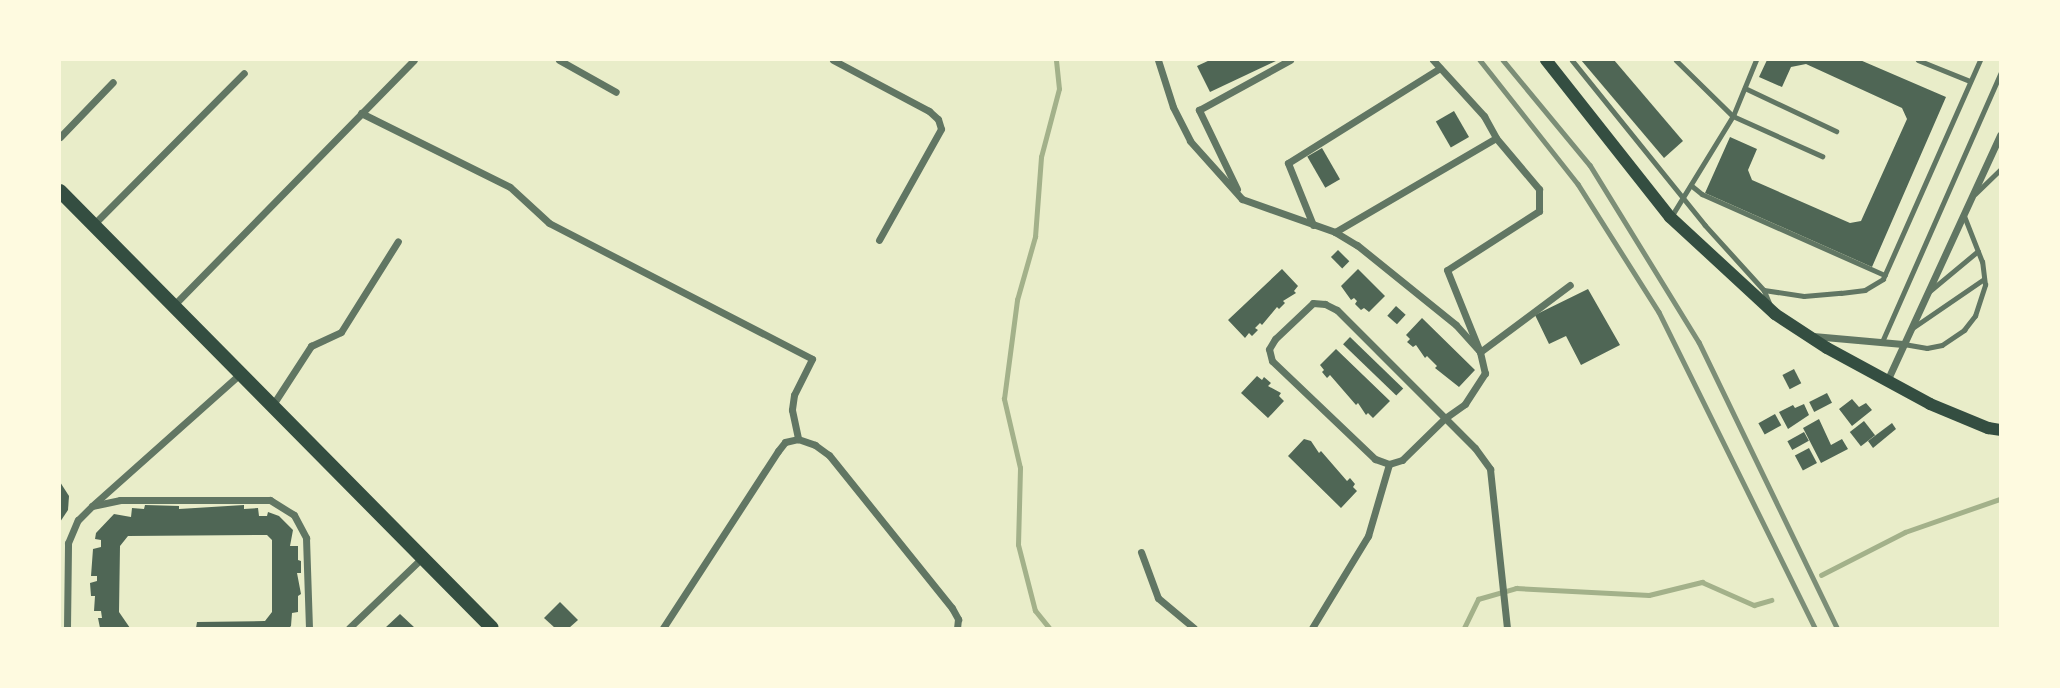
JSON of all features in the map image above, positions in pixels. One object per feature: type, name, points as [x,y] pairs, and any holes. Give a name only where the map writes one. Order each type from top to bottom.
[{"type":"main road","points":[[1546,60],[1671,218],[1775,314],[1930,404],[1988,428],[2000,430]]},
{"type":"main road","points":[[60,191],[492,628]]},
{"type":"street","points":[[173,306],[414,60]]},
{"type":"street","points":[[559,60],[616,92]]},
{"type":"street","points":[[833,60],[929,111],[938,119],[941,129],[879,240]]},
{"type":"street","points":[[1158,60],[1173,107],[1191,141],[1242,199],[1335,232],[1415,290],[1456,325],[1480,352]]},
{"type":"street","points":[[1242,199],[1199,110],[1290,60]]},
{"type":"street","points":[[1433,60],[1484,116],[1496,138],[1539,189],[1539,211],[1447,270],[1480,352],[1485,373],[1465,404],[1445,418],[1402,460],[1389,464],[1376,459],[1272,361],[1269,349],[1275,339],[1313,303],[1337,310],[1445,418],[1475,448],[1490,469],[1507,628]]},
{"type":"street","points":[[1313,225],[1288,163],[1440,68]]},
{"type":"street","points":[[93,225],[244,74]]},
{"type":"street","points":[[60,136],[113,82]]},
{"type":"street","points":[[361,113],[510,187],[549,223],[812,359],[794,395],[792,410],[798,439]]},
{"type":"street","points":[[1887,380],[2000,135]]},
{"type":"street","points":[[1335,232],[1496,138]]},
{"type":"street","points":[[272,407],[311,346],[341,332],[398,241]]},
{"type":"street","points":[[1480,352],[1570,285]]},
{"type":"street","points":[[1811,336],[1903,344]]},
{"type":"street","points":[[67,628],[68,543],[78,520],[240,374]]},
{"type":"street","points":[[663,628],[778,451],[785,442],[798,439],[815,445],[829,455],[952,608],[958,619],[957,628]]},
{"type":"street","points":[[1312,628],[1368,536],[1389,464]]},
{"type":"street","points":[[92,506],[120,500],[270,500],[283,505],[295,515],[306,538],[309,628]]},
{"type":"street","points":[[1140,552],[1158,598],[1194,628]]},
{"type":"street","points":[[349,628],[422,558]]},
{"type":"lane","points":[[1572,60],[1764,290],[1775,314]]},
{"type":"lane","points":[[1676,60],[1734,116],[1822,156]]},
{"type":"lane","points":[[1671,218],[1734,116],[1756,60]]},
{"type":"lane","points":[[1918,60],[1970,81]]},
{"type":"lane","points":[[1764,290],[1804,296],[1876,286],[1885,275],[1980,60]]},
{"type":"lane","points":[[1882,342],[2000,74]]},
{"type":"lane","points":[[1745,88],[1836,131]]},
{"type":"lane","points":[[1974,195],[2000,170]]},
{"type":"lane","points":[[1691,185],[1702,194],[1885,275]]},
{"type":"lane","points":[[1903,344],[1927,348],[1942,345],[1964,330],[1975,316],[1984,279],[1978,251],[1964,216]]},
{"type":"lane","points":[[1928,292],[1978,251]]},
{"type":"lane","points":[[1911,329],[1984,279]]},
{"type":"building","points":[[1210,60],[1278,60],[1210,92],[1197,66]]},
{"type":"building","points":[[1581,60],[1614,60],[1683,141],[1664,158]]},
{"type":"building","points":[[1767,60],[1860,60],[1946,97],[1872,267],[1705,193],[1730,137],[1757,149],[1748,170],[1752,180],[1850,223],[1861,221],[1907,119],[1902,108],[1806,64],[1791,67],[1782,87],[1759,77]]},
{"type":"building","points":[[1454,111],[1469,137],[1451,147],[1436,122]]},
{"type":"building","points":[[1322,148],[1340,179],[1325,188],[1307,156]]},
{"type":"building","points":[[1338,250],[1349,261],[1342,268],[1331,257]]},
{"type":"building","points":[[1282,269],[1298,286],[1294,291],[1296,293],[1283,301],[1285,303],[1279,309],[1277,307],[1262,325],[1260,323],[1252,336],[1249,333],[1245,338],[1228,320]]},
{"type":"building","points":[[1358,269],[1385,296],[1369,312],[1364,308],[1361,310],[1355,304],[1357,301],[1354,298],[1351,300],[1341,286]]},
{"type":"building","points":[[1588,289],[1620,345],[1581,365],[1566,336],[1549,344],[1535,315]]},
{"type":"building","points":[[1396,306],[1406,315],[1397,324],[1387,316]]},
{"type":"building","points":[[1422,318],[1475,370],[1459,387],[1435,368],[1437,366],[1427,356],[1425,358],[1416,345],[1413,347],[1407,342],[1410,339],[1406,335]]},
{"type":"building","points":[[1350,337],[1403,388],[1396,396],[1343,344]]},
{"type":"building","points":[[1336,349],[1390,401],[1373,418],[1368,413],[1366,415],[1358,403],[1356,405],[1330,375],[1327,378],[1322,372],[1324,370],[1320,365]]},
{"type":"building","points":[[1794,369],[1801,383],[1790,389],[1782,375]]},
{"type":"building","points":[[1257,376],[1262,380],[1264,377],[1271,383],[1268,386],[1281,393],[1279,396],[1284,401],[1268,418],[1241,393]]},
{"type":"building","points":[[1827,393],[1832,403],[1814,412],[1809,402]]},
{"type":"building","points":[[1852,399],[1859,407],[1866,403],[1872,410],[1852,426],[1839,409]]},
{"type":"building","points":[[1804,404],[1809,415],[1788,429],[1779,412],[1793,405],[1795,408]]},
{"type":"building","points":[[1775,414],[1781,425],[1765,435],[1758,423]]},
{"type":"building","points":[[1819,419],[1831,445],[1842,439],[1848,449],[1821,463],[1803,428]]},
{"type":"building","points":[[1864,421],[1875,435],[1861,446],[1850,432]]},
{"type":"building","points":[[1892,423],[1896,429],[1873,448],[1868,441]]},
{"type":"building","points":[[1804,432],[1809,441],[1792,450],[1787,441]]},
{"type":"building","points":[[1304,439],[1311,441],[1347,481],[1350,478],[1355,484],[1353,487],[1357,491],[1341,508],[1288,456]]},
{"type":"building","points":[[1809,448],[1817,463],[1803,471],[1795,456]]},
{"type":"building","points":[[60,482],[69,496],[68,510],[60,522]]},
{"type":"building","points":[[145,505],[179,506],[179,509],[244,505],[244,509],[258,508],[259,516],[267,516],[268,512],[279,516],[293,530],[290,546],[298,546],[298,560],[301,561],[301,573],[297,573],[301,594],[298,596],[298,612],[292,613],[291,626],[196,628],[197,622],[265,621],[272,612],[272,540],[267,535],[128,536],[120,546],[119,612],[130,628],[100,628],[98,618],[102,618],[101,611],[94,611],[95,596],[91,596],[90,583],[97,581],[97,576],[91,576],[93,549],[101,547],[101,540],[95,539],[96,533],[114,514],[131,517],[132,508],[144,509]]},
{"type":"building","points":[[560,602],[578,620],[569,628],[555,628],[544,618]]},
{"type":"building","points":[[400,614],[415,628],[385,628]]},
{"type":"waterway","points":[[1049,628],[1035,611],[1018,545],[1020,468],[1004,399],[1017,300],[1035,237],[1041,157],[1059,89],[1056,60]]},
{"type":"waterway","points":[[1821,575],[1905,532],[2000,499]]},
{"type":"waterway","points":[[1464,628],[1478,599],[1516,588],[1649,595],[1702,582],[1754,605],[1771,600]]},
{"type":"railway","points":[[1480,60],[1578,184],[1659,312],[1815,628]]},
{"type":"railway","points":[[1503,60],[1590,165],[1699,342],[1837,628]]}]
